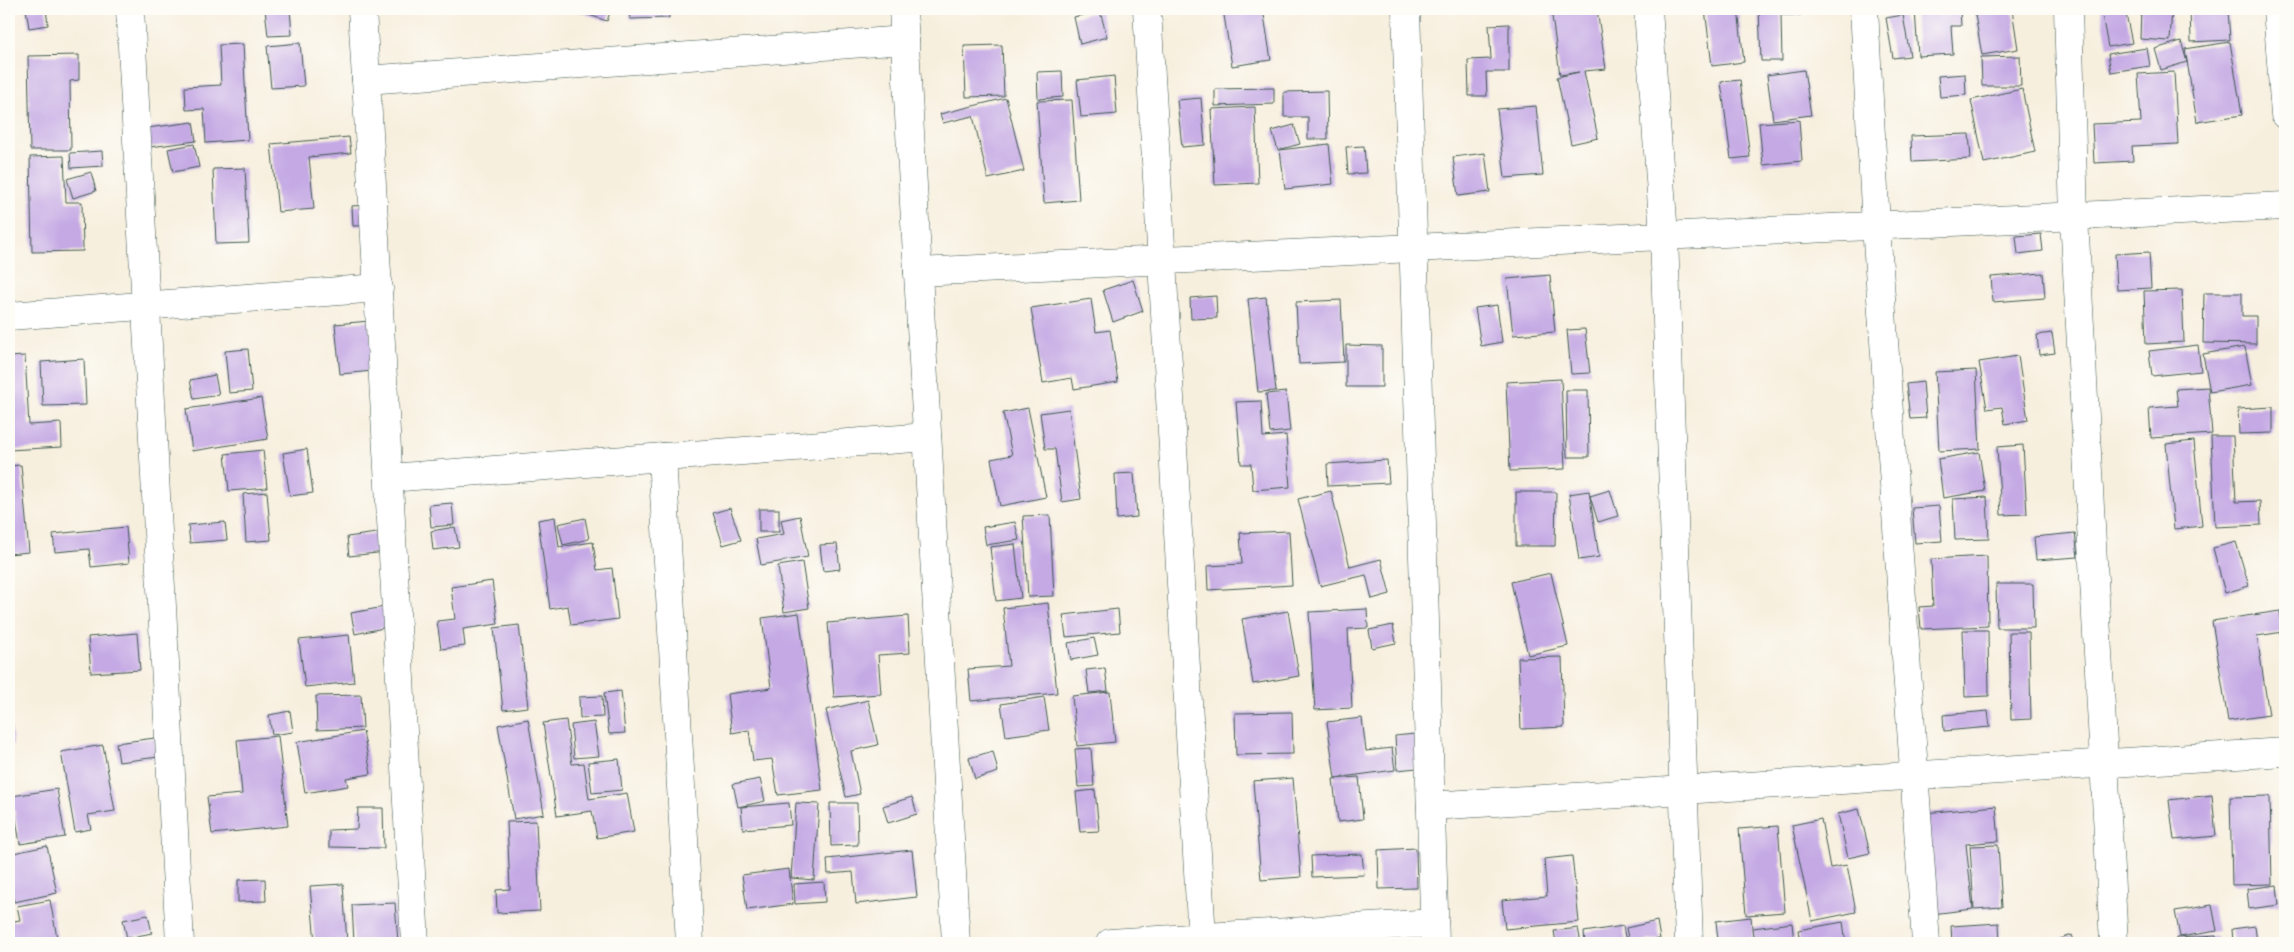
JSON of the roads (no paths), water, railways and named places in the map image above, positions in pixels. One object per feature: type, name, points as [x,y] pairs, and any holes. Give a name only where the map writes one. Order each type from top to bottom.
[{"type":"street","points":[[130,9],[180,943]]},
{"type":"street","points":[[362,9],[415,943]]},
{"type":"street","points":[[903,9],[956,943]]},
{"type":"street","points":[[1147,9],[1202,938]]},
{"type":"street","points":[[1110,943],[1202,938],[1435,933],[1406,9]]},
{"type":"street","points":[[1648,9],[1664,236],[1690,943]]},
{"type":"street","points":[[1864,9],[1876,226],[1926,943]]},
{"type":"street","points":[[2068,9],[2074,216],[2114,943]]},
{"type":"street","points":[[2277,9],[2285,114]]},
{"type":"street","points":[[366,80],[905,40]]},
{"type":"street","points":[[918,272],[2285,206]]},
{"type":"street","points":[[9,316],[379,288]]},
{"type":"street","points":[[389,478],[927,437]]},
{"type":"street","points":[[662,457],[690,943]]},
{"type":"street","points":[[1431,806],[2285,752]]}]
